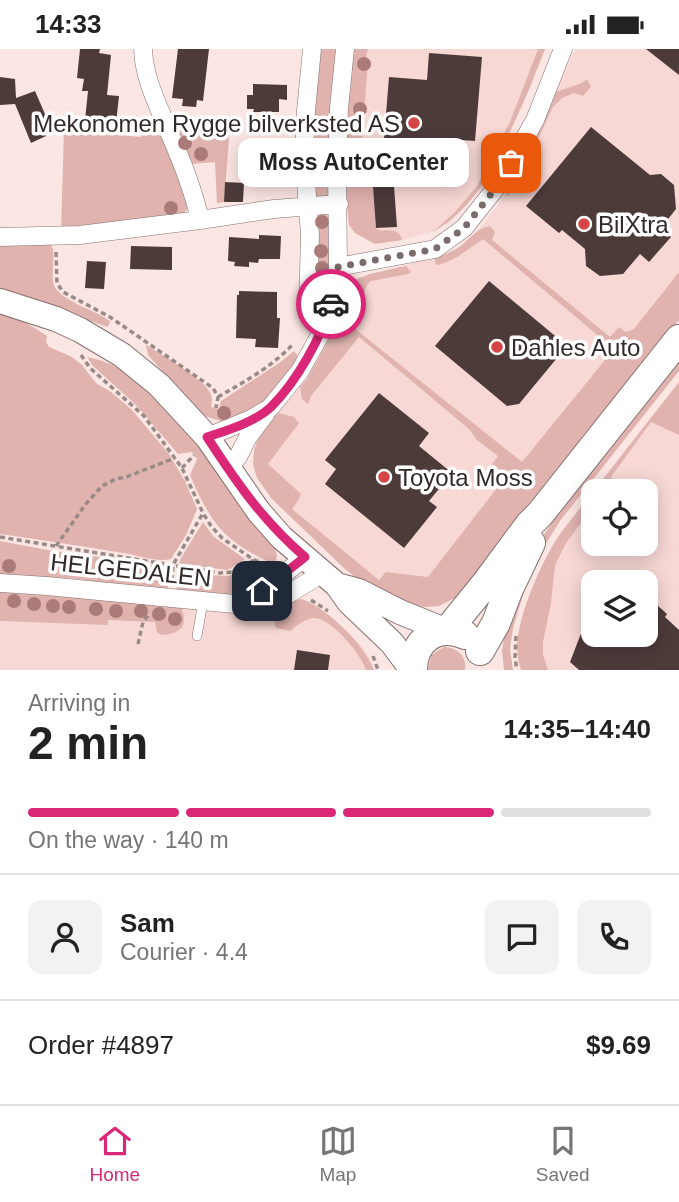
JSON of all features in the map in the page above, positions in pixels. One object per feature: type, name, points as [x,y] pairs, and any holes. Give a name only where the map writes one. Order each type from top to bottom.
[{"type":"main road","points":[[447,631],[679,339]]},
{"type":"main road","points":[[482,660],[509,589],[534,536],[540,514]]},
{"type":"main road","points":[[412,670],[417,648],[425,639],[435,633],[447,631],[467,636],[474,643],[482,660]]},
{"type":"street","points":[[143,49],[148,83],[193,191],[200,220]]},
{"type":"street","points":[[309,310],[310,236],[304,156],[312,49]]},
{"type":"street","points":[[229,470],[248,437],[300,372],[325,326],[333,297],[338,267],[337,166],[345,49]]},
{"type":"street","points":[[338,267],[435,249],[464,228],[499,184],[535,120],[563,49]]},
{"type":"street","points":[[0,237],[106,232],[307,205],[339,204]]},
{"type":"street","points":[[0,301],[56,319],[80,330],[112,349],[159,385],[201,446],[229,470],[259,512],[282,538],[322,572],[392,643],[412,670]]},
{"type":"street","points":[[201,446],[270,408]]},
{"type":"street","points":[[258,602],[262,591],[280,575],[322,572],[400,612],[447,631]]},
{"type":"street","name":"HELGEDALEN","points":[[0,583],[234,604],[270,602],[282,598],[322,572]]},
{"type":"lane","points":[[197,636],[203,602]]},
{"type":"path","points":[[56,236],[57,283],[63,292],[132,331],[213,388],[218,397],[216,408]]},
{"type":"path","points":[[218,397],[279,358],[292,346],[300,334],[309,310]]},
{"type":"path","points":[[77,350],[90,369],[144,416],[182,468],[203,513],[222,538],[280,575]]},
{"type":"path","points":[[182,468],[201,446]]},
{"type":"path","points":[[57,546],[85,505],[102,486],[175,458]]},
{"type":"path","points":[[138,644],[143,622],[166,599],[173,565],[203,513]]},
{"type":"path","points":[[0,537],[220,573],[234,572],[254,559]]},
{"type":"path","points":[[517,628],[514,649],[517,670]]},
{"type":"shaded area","points":[[317,49],[337,49],[329,197],[318,198],[313,195],[311,107]]},
{"type":"shaded area","points":[[353,49],[545,49],[490,175],[480,190],[450,222],[433,232],[375,244],[355,233],[349,225],[346,195],[347,122]]},
{"type":"shaded area","points":[[353,49],[368,49],[360,169],[372,171],[376,228],[396,231],[402,240],[375,244],[355,233],[349,225],[346,195],[347,122]]},
{"type":"shaded area","points":[[538,49],[545,49],[522,106],[482,185],[461,211],[433,232],[456,211],[477,186],[510,122]]},
{"type":"shaded area","points":[[575,49],[679,49],[679,320],[455,598],[439,606],[424,607],[345,569],[272,499],[257,478],[253,464],[254,450],[269,421],[307,379],[339,318],[347,290],[357,279],[446,255],[481,227],[506,194]]},
{"type":"shaded area","points":[[587,79],[591,87],[583,96],[574,93],[562,98],[553,107],[522,173],[508,196],[506,194],[556,92]]},
{"type":"shaded area","points":[[228,119],[230,127],[224,202],[217,203],[215,162],[191,164],[171,120]]},
{"type":"shaded area","points":[[157,128],[162,129],[188,200],[183,215],[61,232],[64,129],[140,137]]},
{"type":"shaded area","points":[[325,211],[331,238],[329,276],[325,300],[311,332],[316,212]]},
{"type":"shaded area","points":[[490,226],[495,232],[492,240],[610,337],[619,327],[626,332],[634,329],[679,272],[679,320],[481,571],[455,598],[439,606],[408,604],[370,589],[345,569],[272,499],[257,478],[253,464],[254,450],[269,421],[279,413],[294,417],[299,423],[268,464],[301,494],[292,509],[379,580],[386,572],[428,577],[507,475],[492,464],[498,456],[359,337],[311,396],[308,404],[302,399],[300,387],[327,343],[339,318],[347,290],[357,279],[406,266],[411,272],[408,274],[371,281],[366,286],[354,328],[522,462],[614,349],[483,239],[455,258],[436,265],[434,258],[458,248],[478,231]]},
{"type":"shaded area","points":[[0,243],[50,244],[53,249],[53,282],[56,288],[69,299],[110,321],[108,327],[0,291]]},
{"type":"shaded area","points":[[0,313],[19,319],[36,329],[47,336],[49,347],[72,357],[82,365],[96,383],[132,410],[169,454],[197,509],[186,535],[171,559],[154,559],[0,534]]},
{"type":"shaded area","points":[[146,345],[205,385],[212,399],[211,407],[219,409],[221,401],[294,351],[299,357],[265,400],[247,413],[224,422],[205,416],[197,410],[148,355]]},
{"type":"shaded area","points":[[87,357],[108,363],[127,373],[145,386],[177,418],[275,548],[275,565],[245,549],[224,532],[208,511],[190,475],[197,459],[192,452],[178,454],[136,405],[93,366]]},
{"type":"shaded area","points":[[679,359],[679,371],[593,479],[585,479]]},
{"type":"shaded area","points":[[679,382],[679,670],[521,670],[518,661],[518,639],[529,599],[551,547],[581,507],[581,556],[658,556],[658,479],[603,479]]},
{"type":"shaded area","points":[[679,382],[679,435],[651,422],[611,479],[603,479]]},
{"type":"shaded area","points":[[581,484],[581,495],[542,550],[524,592],[510,649],[513,670],[504,670],[504,638],[536,547]]},
{"type":"shaded area","points":[[581,507],[581,523],[566,543],[555,565],[543,642],[543,655],[548,670],[521,670],[517,648],[518,635],[527,603],[548,554]]},
{"type":"shaded area","points":[[203,522],[214,537],[245,559],[227,570],[179,564]]},
{"type":"shaded area","points":[[0,541],[169,569],[168,590],[69,578],[0,576]]},
{"type":"shaded area","points":[[257,565],[271,572],[262,582],[240,592],[216,595],[179,592],[176,587],[178,571],[229,576]]},
{"type":"shaded area","points":[[0,589],[229,613],[252,613],[302,599],[324,612],[360,644],[370,658],[374,670],[0,670]]},
{"type":"shaded area","points":[[0,589],[181,607],[184,620],[178,631],[161,635],[157,632],[155,622],[108,620],[108,625],[0,621]]},
{"type":"shaded area","points":[[302,599],[334,619],[362,649],[374,670],[366,670],[345,638],[322,620],[308,619],[290,631],[276,628],[275,617],[281,608]]},
{"type":"shaded area","points":[[444,647],[460,654],[465,661],[465,670],[428,670],[431,655]]},
{"type":"building","points":[[80,49],[100,49],[99,53],[111,55],[107,95],[119,96],[116,123],[85,120],[88,91],[82,91],[84,79],[77,78]]},
{"type":"building","points":[[178,49],[209,49],[203,101],[197,100],[196,107],[182,106],[183,99],[172,98]]},
{"type":"building","points":[[646,49],[679,49],[679,75]]},
{"type":"building","points":[[429,53],[482,57],[475,141],[448,139],[447,152],[422,150],[422,154],[383,151],[389,77],[427,80]]},
{"type":"building","points":[[0,77],[15,79],[16,98],[35,91],[48,121],[41,124],[46,136],[31,143],[15,104],[0,105]]},
{"type":"building","points":[[253,84],[287,85],[287,100],[279,99],[279,112],[253,112],[254,109],[247,109],[247,95],[253,95]]},
{"type":"building","points":[[591,127],[650,175],[661,174],[674,185],[676,209],[661,228],[671,237],[649,262],[640,254],[623,274],[600,276],[586,266],[585,249],[562,230],[559,233],[526,206]]},
{"type":"building","points":[[258,153],[282,154],[281,180],[257,179]]},
{"type":"building","points":[[225,182],[244,183],[243,202],[224,202]]},
{"type":"building","points":[[394,186],[397,227],[376,228],[373,187]]},
{"type":"building","points":[[259,235],[281,236],[280,259],[259,259],[258,263],[249,262],[249,267],[234,266],[235,262],[228,261],[229,237],[259,239]]},
{"type":"building","points":[[131,246],[172,247],[172,270],[130,269]]},
{"type":"building","points":[[87,261],[106,262],[104,289],[85,288]]},
{"type":"building","points":[[489,281],[560,340],[562,352],[519,404],[507,406],[435,346]]},
{"type":"building","points":[[239,291],[277,292],[277,318],[280,318],[278,348],[255,347],[256,339],[236,338]]},
{"type":"building","points":[[379,393],[429,433],[419,446],[452,473],[429,501],[437,507],[404,548],[325,484],[336,469],[325,460]]},
{"type":"building","points":[[658,606],[679,630],[679,670],[579,670],[570,662],[581,634],[581,647],[658,647]]},
{"type":"building","points":[[297,650],[330,655],[328,670],[294,670]]},
{"type":"way so far","points":[[331,304],[338,267],[435,249],[464,228],[499,184],[511,163]]},
{"type":"place","name":"Mekonomen Rygge bilverksted AS","points":[[414,123]]},
{"type":"place","name":"Moss AutoCenter","points":[[511,163]]},
{"type":"place","name":"BilXtra","points":[[584,224]]},
{"type":"place","name":"Dahles Auto","points":[[497,347]]},
{"type":"place","name":"Toyota Moss","points":[[384,477]]},
{"type":"route","points":[[262,591],[305,557],[282,538],[259,512],[207,437],[270,408],[300,372],[325,326],[331,304]]}]
